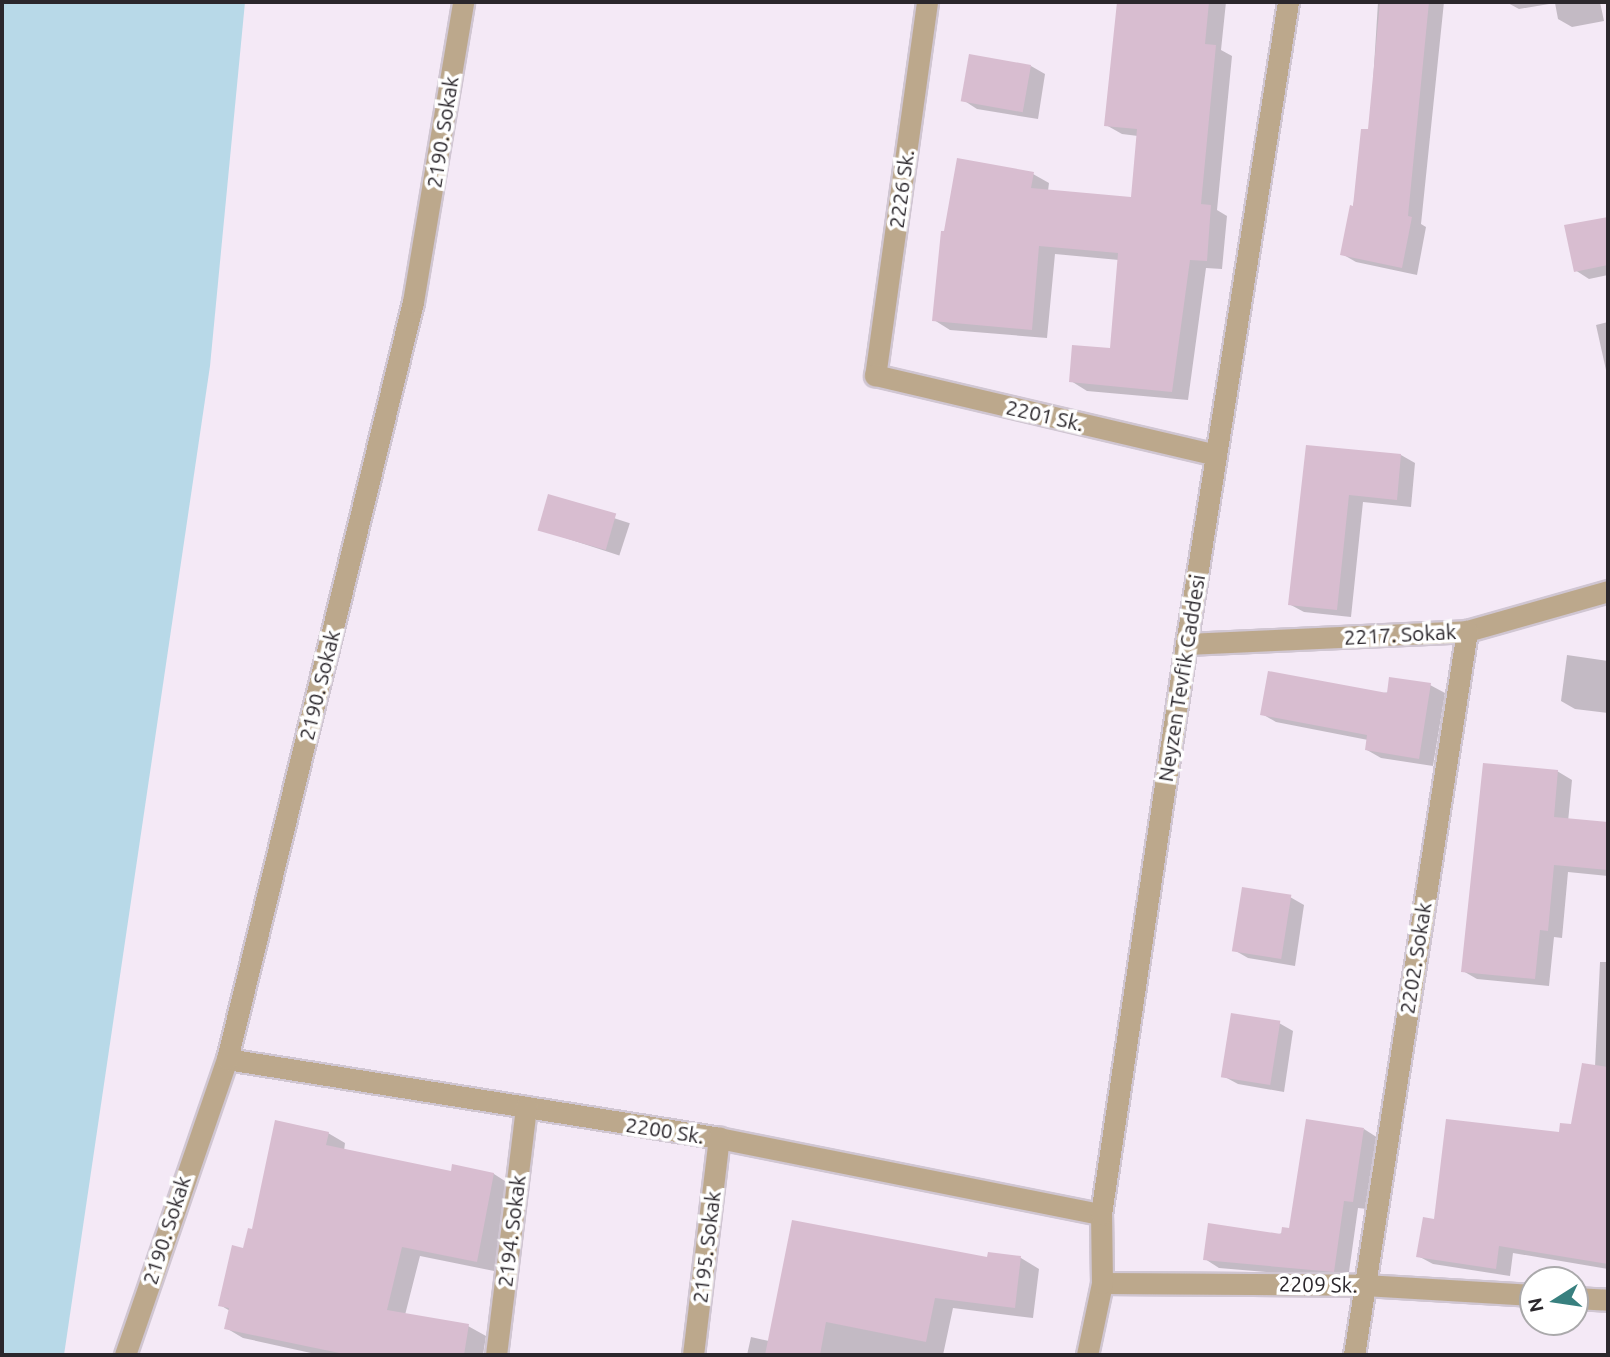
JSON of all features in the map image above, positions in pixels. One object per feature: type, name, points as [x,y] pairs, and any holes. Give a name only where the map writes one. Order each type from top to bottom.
[{"type":"street","name":"2190. Sokak","points":[[125,1355],[227,1059],[413,302],[463,2]]},
{"type":"street","name":"2226 Sk.","points":[[875,375],[927,2]]},
{"type":"street","name":"Neyzen Tevfik Caddesi","points":[[1087,1355],[1102,1283],[1101,1214],[1186,644],[1288,2]]},
{"type":"street","name":"2201 Sk.","points":[[875,375],[1216,455]]},
{"type":"street","name":"2217. Sokak","points":[[1186,644],[1467,631],[1608,591]]},
{"type":"street","name":"2202. Sokak","points":[[1354,1355],[1467,631]]},
{"type":"street","name":"2200 Sk.","points":[[227,1059],[719,1138],[1101,1214]]},
{"type":"street","name":"2194. Sokak","points":[[496,1355],[526,1107]]},
{"type":"street","name":"2195. Sokak","points":[[693,1355],[719,1138]]},
{"type":"street","name":"2209 Sk.","points":[[1102,1283],[1364,1285],[1519,1294]]},
{"type":"street","points":[[1589,1299],[1608,1300]]},
{"type":"water","points":[[2,2],[245,2],[210,366],[64,1355],[2,1355]]},
{"type":"building","points":[[1117,2],[1209,2],[1205,44],[1216,45],[1201,204],[1211,205],[1207,261],[1190,260],[1172,392],[1069,382],[1072,345],[1110,348],[1118,253],[1039,246],[1032,330],[932,321],[941,231],[944,231],[957,158],[1034,172],[1031,188],[1131,197],[1137,129],[1104,126]]},
{"type":"building","points":[[1380,2],[1429,2],[1408,216],[1412,217],[1402,268],[1340,255],[1350,205],[1353,206],[1361,129],[1368,129]]},
{"type":"building","points":[[969,54],[1031,65],[1023,112],[961,101]]},
{"type":"building","points":[[1608,217],[1608,265],[1574,272],[1564,225]]},
{"type":"building","points":[[1306,445],[1401,454],[1397,500],[1349,495],[1337,610],[1288,605]]},
{"type":"building","points":[[548,494],[616,514],[606,550],[538,531]]},
{"type":"building","points":[[1268,671],[1387,693],[1389,677],[1431,683],[1419,759],[1365,750],[1367,735],[1260,715]]},
{"type":"building","points":[[1483,763],[1558,770],[1554,817],[1608,822],[1608,870],[1554,865],[1548,931],[1540,930],[1535,979],[1461,972]]},
{"type":"building","points":[[1242,887],[1291,895],[1281,959],[1232,951]]},
{"type":"building","points":[[1231,1013],[1280,1021],[1270,1085],[1221,1077]]},
{"type":"building","points":[[1582,1063],[1608,1067],[1608,1264],[1499,1246],[1496,1269],[1416,1257],[1423,1217],[1434,1219],[1446,1119],[1559,1132],[1560,1123],[1571,1124]]},
{"type":"building","points":[[1306,1119],[1364,1128],[1353,1202],[1344,1201],[1334,1272],[1203,1260],[1208,1223],[1281,1234],[1282,1227],[1289,1228]]},
{"type":"building","points":[[275,1120],[329,1132],[326,1145],[451,1171],[452,1164],[494,1173],[477,1262],[402,1247],[387,1310],[469,1324],[464,1355],[349,1355],[224,1329],[229,1308],[218,1306],[232,1245],[243,1248],[248,1228],[252,1229]]},
{"type":"building","points":[[792,1220],[987,1257],[988,1252],[1021,1256],[1015,1308],[935,1298],[926,1342],[826,1322],[820,1355],[765,1355]]}]
